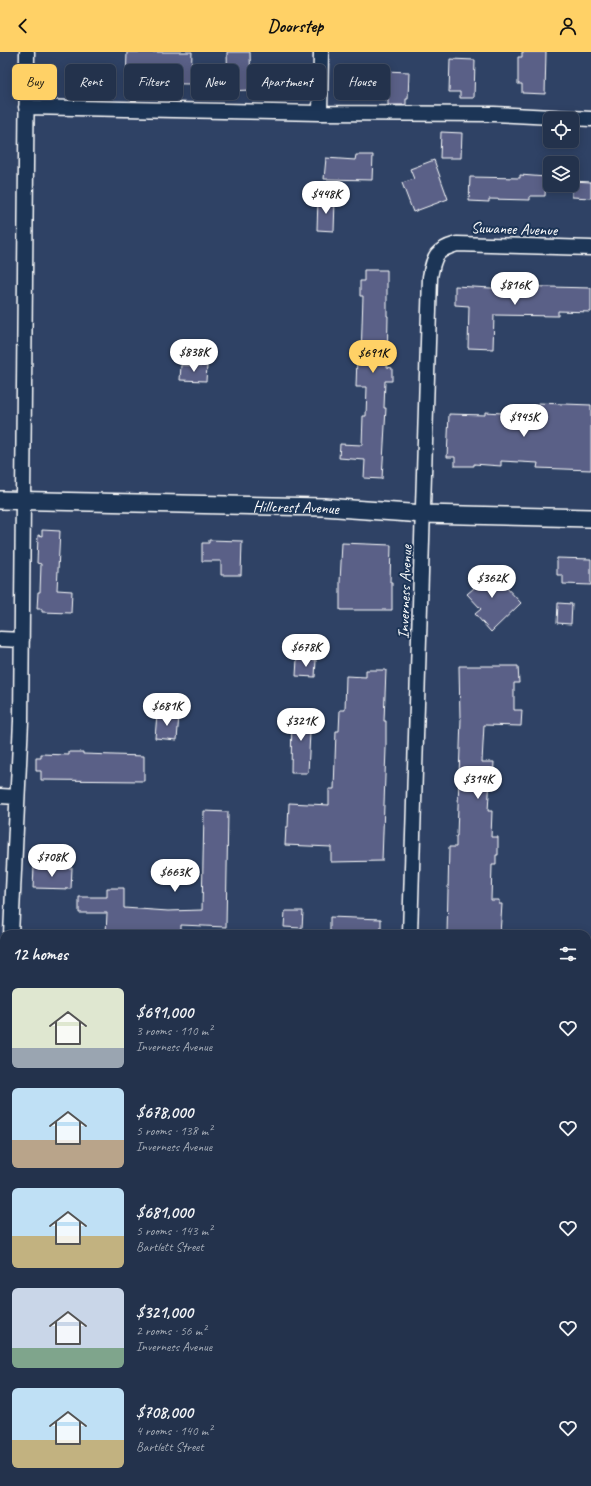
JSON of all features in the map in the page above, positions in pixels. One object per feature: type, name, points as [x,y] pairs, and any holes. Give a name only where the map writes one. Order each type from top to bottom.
[{"type":"street","points":[[11,930],[21,721],[27,52]]},
{"type":"street","points":[[320,113],[321,52]]},
{"type":"street","points":[[26,107],[320,113],[494,114],[591,120]]},
{"type":"street","name":"Suwanee Avenue","points":[[437,253],[445,248],[458,244],[591,248]]},
{"type":"street","name":"Inverness Avenue","points":[[410,930],[424,514],[430,277],[433,260],[437,253]]},
{"type":"street","name":"Hillcrest Avenue","points":[[0,500],[323,506],[424,514],[591,518]]},
{"type":"street","points":[[0,639],[22,640]]},
{"type":"street","points":[[0,796],[17,797]]},
{"type":"building","points":[[127,52],[192,52],[191,84],[183,84],[183,64],[127,64]]},
{"type":"building","points":[[227,52],[250,52],[250,64],[247,64],[247,90],[239,91],[239,64],[227,64]]},
{"type":"building","points":[[522,52],[546,52],[545,94],[522,93],[522,84],[518,84],[518,57],[522,57]]},
{"type":"building","points":[[450,59],[475,60],[474,98],[460,98],[460,92],[449,92]]},
{"type":"building","points":[[390,71],[409,72],[408,99],[406,99],[406,105],[388,105],[388,100],[390,100]]},
{"type":"building","points":[[441,132],[462,133],[461,158],[440,158]]},
{"type":"building","points":[[356,155],[373,155],[372,180],[324,179],[326,158],[355,160]]},
{"type":"building","points":[[434,160],[448,199],[413,212],[402,183],[414,179],[410,169]]},
{"type":"building","points":[[520,175],[543,177],[543,192],[545,192],[545,196],[530,196],[530,200],[489,199],[489,202],[469,201],[470,177],[520,178]]},
{"type":"building","points":[[579,181],[591,182],[591,198],[572,197],[572,192],[579,192]]},
{"type":"building","points":[[318,199],[335,200],[334,231],[317,230]]},
{"type":"building","points":[[364,270],[387,270],[387,367],[392,368],[392,381],[385,381],[384,408],[386,408],[382,479],[364,478],[365,460],[339,458],[340,444],[362,445],[363,416],[366,416],[367,387],[356,387],[357,357],[361,357],[363,296],[360,296],[360,281],[364,281]]},
{"type":"building","points":[[455,286],[509,289],[509,286],[591,288],[591,312],[558,311],[558,316],[494,315],[493,349],[468,348],[469,306],[455,305]]},
{"type":"building","points":[[181,365],[207,366],[206,381],[180,380]]},
{"type":"building","points":[[538,403],[591,405],[591,470],[537,468],[538,463],[501,461],[501,466],[474,464],[474,466],[455,466],[455,457],[447,457],[449,414],[485,415],[485,412],[502,413],[502,420],[538,420]]},
{"type":"building","points":[[42,530],[60,531],[57,590],[72,591],[71,613],[42,612],[42,609],[37,609],[38,592],[40,592],[41,564],[37,563],[38,535],[42,536]]},
{"type":"building","points":[[209,540],[242,541],[241,575],[221,575],[221,561],[202,561],[202,543],[209,543]]},
{"type":"building","points":[[342,543],[391,545],[390,582],[392,582],[392,610],[340,610]]},
{"type":"building","points":[[557,558],[591,559],[591,585],[563,584],[563,575],[557,575]]},
{"type":"building","points":[[486,566],[521,603],[491,632],[475,614],[481,609],[467,594],[474,588],[469,582]]},
{"type":"building","points":[[558,603],[572,604],[571,624],[557,623]]},
{"type":"building","points":[[297,659],[316,660],[315,677],[296,676]]},
{"type":"building","points":[[459,666],[518,666],[519,683],[514,683],[514,710],[522,710],[521,726],[484,725],[482,762],[494,762],[493,778],[490,778],[488,811],[492,811],[491,837],[498,837],[498,855],[496,855],[496,865],[492,865],[491,900],[499,900],[499,904],[502,904],[500,930],[447,930],[449,847],[456,847],[457,836],[460,718]]},
{"type":"building","points":[[366,670],[386,670],[384,721],[386,721],[386,748],[382,861],[331,862],[331,847],[285,845],[286,827],[288,827],[289,803],[329,805],[329,789],[334,789],[336,731],[339,731],[340,710],[345,710],[346,676],[366,677]]},
{"type":"building","points":[[292,712],[311,712],[308,773],[291,773]]},
{"type":"building","points":[[157,714],[179,715],[177,740],[155,738]]},
{"type":"building","points":[[69,752],[83,752],[83,754],[144,756],[144,781],[41,780],[41,771],[36,771],[36,758],[41,758],[41,754],[69,755]]},
{"type":"building","points":[[204,811],[228,812],[226,927],[181,925],[181,930],[106,930],[107,913],[79,913],[79,897],[107,897],[107,888],[124,888],[124,908],[168,911],[202,910]]},
{"type":"building","points":[[34,867],[72,868],[71,889],[33,888]]},
{"type":"building","points":[[285,911],[303,911],[302,928],[284,927]]},
{"type":"building","points":[[330,917],[381,919],[381,930],[330,930]]}]
